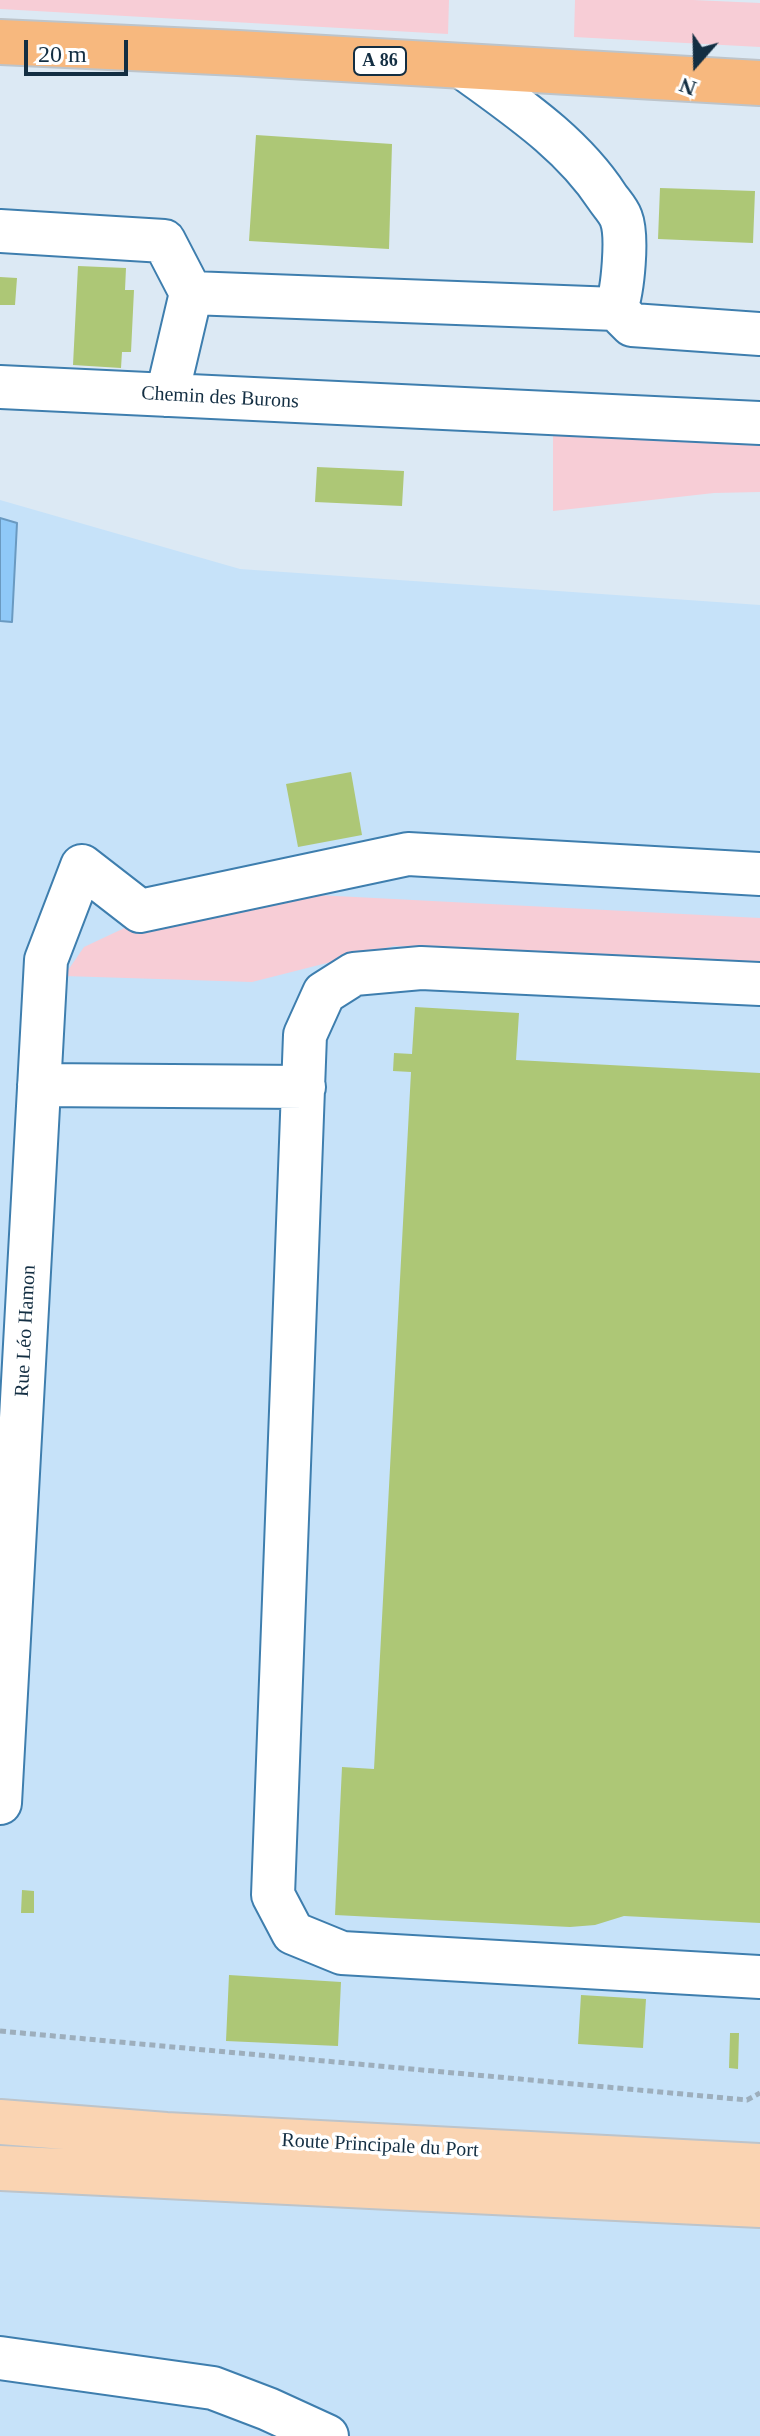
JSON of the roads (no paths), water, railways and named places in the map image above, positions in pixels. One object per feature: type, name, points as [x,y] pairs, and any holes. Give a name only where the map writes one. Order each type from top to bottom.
[{"type":"highway","name":"A 86","points":[[0,42],[760,83]]},
{"type":"main road","name":"Route Principale du Port","points":[[0,2122],[166,2135],[760,2166]]},
{"type":"main road","name":"Route Principale du Port","points":[[0,2168],[760,2205]]},
{"type":"street","points":[[461,66],[541,125],[592,174],[622,219],[624,263],[622,293],[616,309]]},
{"type":"street","points":[[0,231],[164,241],[191,293],[167,395]]},
{"type":"street","points":[[191,293],[616,309],[632,325],[760,334]]},
{"type":"street","name":"Chemin des Burons","points":[[0,387],[760,423]]},
{"type":"street","name":"Rue Léo Hamon","points":[[0,1803],[46,960],[82,866],[140,911],[408,854],[760,874]]},
{"type":"street","points":[[760,984],[421,968],[354,974],[324,993],[305,1035],[273,1895],[293,1933],[342,1953],[760,1977]]},
{"type":"street","points":[[39,1085],[304,1087]]},
{"type":"street","points":[[0,2358],[213,2388],[327,2436]]},
{"type":"water","points":[[0,518],[17,523],[12,622],[0,621]]}]
